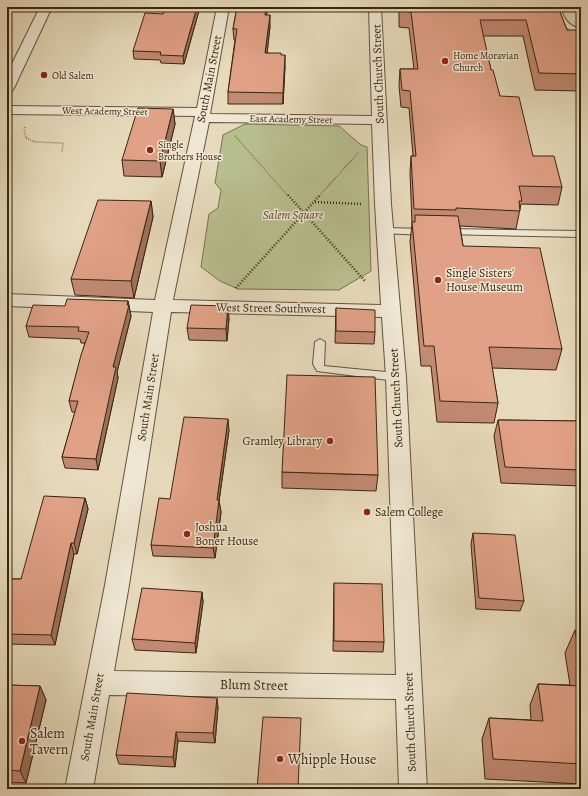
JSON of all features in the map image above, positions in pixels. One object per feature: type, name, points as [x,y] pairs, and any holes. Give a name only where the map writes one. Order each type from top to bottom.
[{"type":"street","points":[[7,88],[46,7]]},
{"type":"street","name":"South Main Street","points":[[79,789],[117,585],[163,306],[203,115],[223,7]]},
{"type":"street","name":"South Church Street","points":[[376,7],[383,204],[396,377],[413,789]]},
{"type":"street","name":"West Academy Street","points":[[7,110],[203,115]]},
{"type":"street","name":"East Academy Street","points":[[203,115],[379,120]]},
{"type":"street","name":"West Street Southwest","points":[[7,300],[163,306],[391,311]]},
{"type":"street","name":"Blum Street","points":[[98,683],[409,687]]},
{"type":"lane","points":[[558,7],[564,24],[571,29],[581,31]]},
{"type":"lane","points":[[386,231],[581,234]]},
{"type":"lane","points":[[320,342],[318,364],[320,369],[396,377]]},
{"type":"path","points":[[33,110],[24,130],[26,138],[35,142],[63,143],[62,153]]},
{"type":"path","points":[[231,132],[365,281]]},
{"type":"path","points":[[231,293],[360,152]]},
{"type":"path","points":[[314,202],[383,204]]},
{"type":"green space","name":"Salem Square","points":[[245,124],[339,126],[361,145],[367,147],[371,271],[339,290],[238,289],[220,281],[201,267],[209,214],[218,208],[221,190],[215,183],[223,135]]},
{"type":"building","points":[[165,7],[197,7],[183,56],[160,55],[161,52],[133,51],[145,13],[163,14]]},
{"type":"building","points":[[237,7],[266,7],[265,15],[270,15],[265,53],[281,53],[281,55],[285,55],[283,93],[228,92],[237,29],[233,29]]},
{"type":"building","points":[[400,7],[558,7],[567,30],[576,30],[581,43],[581,74],[539,73],[526,20],[480,20],[491,70],[493,70],[500,96],[519,97],[533,156],[554,156],[562,187],[519,186],[522,201],[519,201],[520,211],[456,208],[456,210],[414,209],[411,156],[416,156],[410,91],[402,90],[400,69],[418,69],[411,12],[400,11]]},
{"type":"building","points":[[138,108],[173,109],[160,161],[122,160]]},
{"type":"building","points":[[98,200],[151,201],[131,281],[71,279]]},
{"type":"building","points":[[415,215],[458,216],[463,246],[540,248],[562,349],[489,347],[498,403],[440,401],[434,346],[424,346],[412,222],[415,222]]},
{"type":"building","points":[[67,299],[128,301],[127,305],[129,305],[113,367],[116,367],[96,459],[62,457],[78,401],[69,401],[81,355],[89,332],[78,331],[79,327],[26,326],[33,305],[65,306]]},
{"type":"building","points":[[191,305],[228,306],[226,329],[187,328]]},
{"type":"building","points":[[336,308],[375,310],[375,332],[336,331]]},
{"type":"building","name":"Gramley Library","points":[[287,375],[375,377],[378,475],[282,472]]},
{"type":"building","points":[[184,417],[228,419],[217,500],[219,500],[213,548],[151,545],[159,498],[170,499]]},
{"type":"building","points":[[498,420],[581,421],[581,470],[505,467]]},
{"type":"building","points":[[44,496],[85,498],[74,543],[71,543],[51,635],[7,634],[7,579],[21,579]]},
{"type":"building","points":[[473,533],[515,535],[524,601],[479,598]]},
{"type":"building","points":[[334,583],[382,584],[384,642],[334,641]]},
{"type":"building","points":[[142,588],[202,592],[195,643],[132,639]]},
{"type":"building","points":[[575,630],[581,631],[581,667]]},
{"type":"building","points":[[538,684],[581,686],[581,764],[493,759],[489,718],[543,721]]},
{"type":"building","name":"Salem Tavern","points":[[7,685],[40,686],[20,771],[7,770]]},
{"type":"building","points":[[127,693],[217,698],[213,733],[176,732],[173,757],[116,755]]},
{"type":"building","name":"Whipple House","points":[[263,717],[301,718],[298,789],[257,789]]},
{"type":"place","name":"Home Moravian Church","points":[[445,61]]},
{"type":"place","name":"Old Salem","points":[[44,75]]},
{"type":"place","name":"Single Brothers House","points":[[150,150]]},
{"type":"place","name":"Single Sisters' House Museum","points":[[438,280]]},
{"type":"place","name":"Gramley Library","points":[[330,441]]},
{"type":"place","name":"Salem College","points":[[367,512]]},
{"type":"place","name":"Joshua Boner House","points":[[187,534]]},
{"type":"place","name":"Salem Tavern","points":[[22,741]]},
{"type":"place","name":"Whipple House","points":[[280,759]]}]
